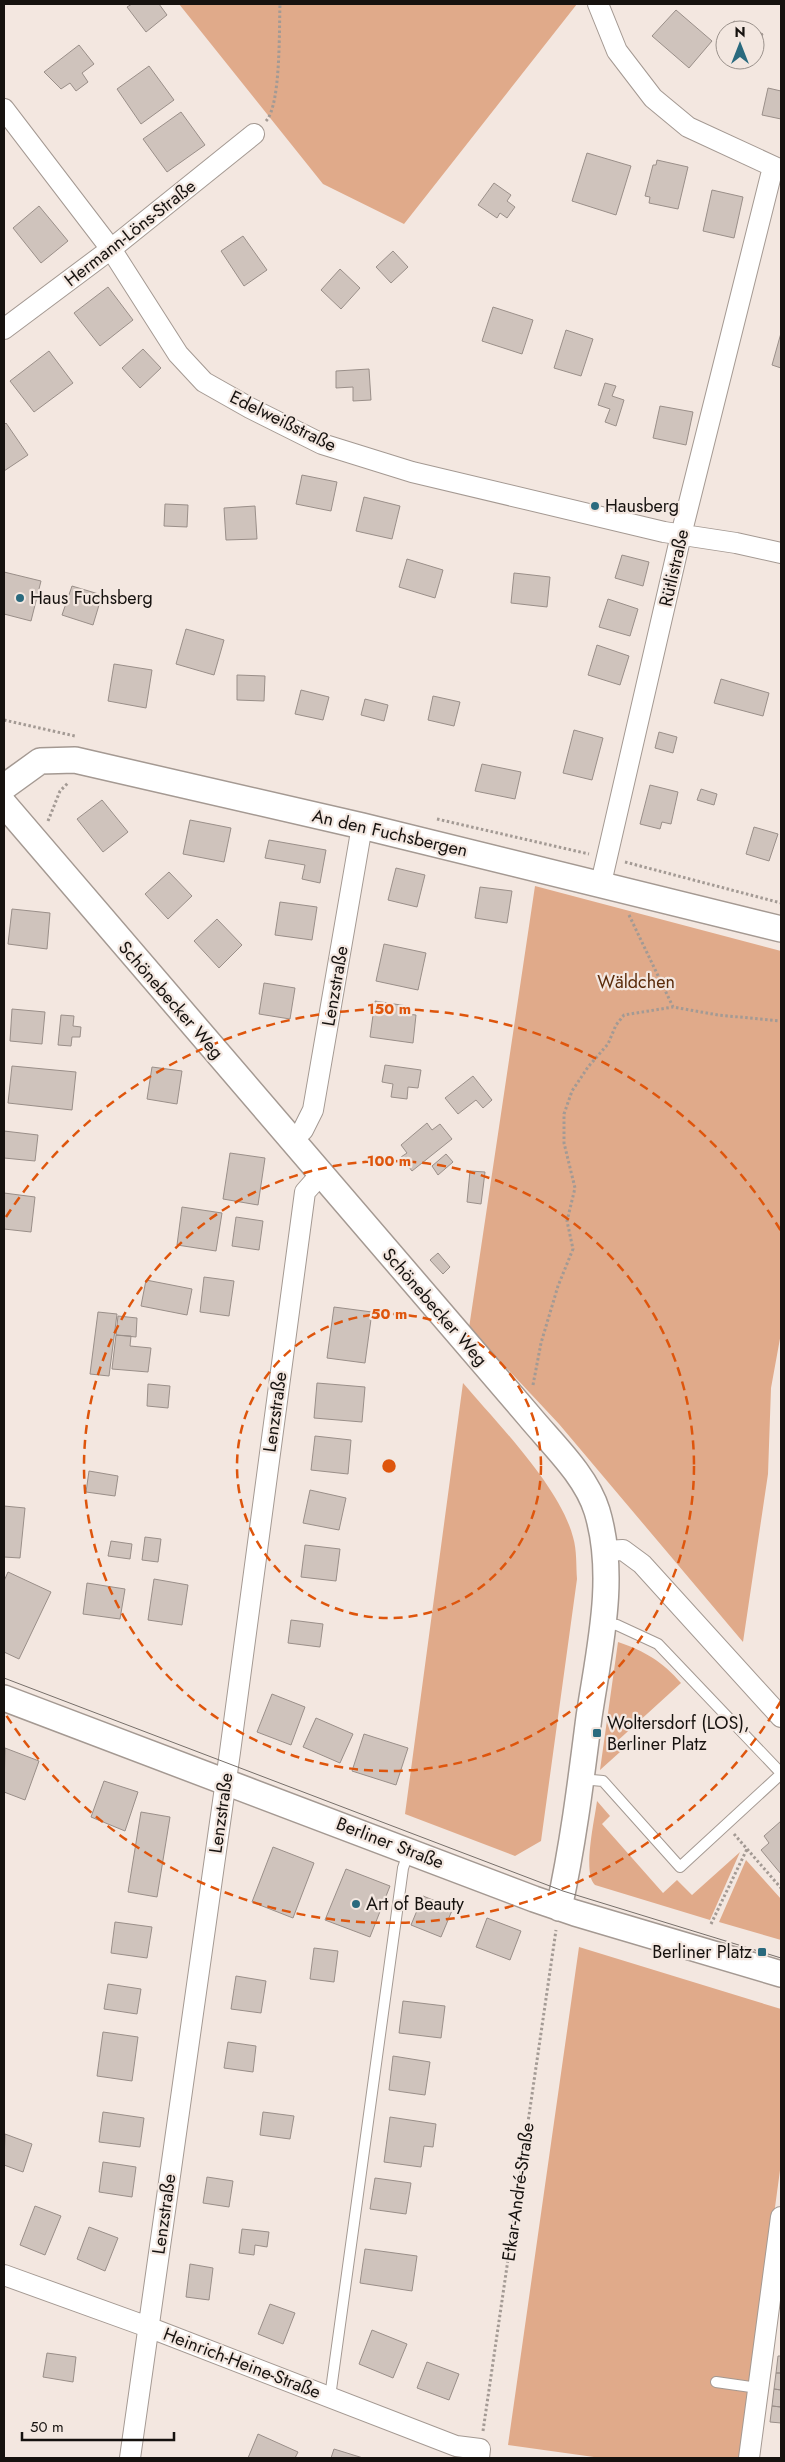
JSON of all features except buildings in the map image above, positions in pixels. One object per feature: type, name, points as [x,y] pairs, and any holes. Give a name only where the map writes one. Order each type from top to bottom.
[{"type":"street","points":[[598,4],[617,51],[653,98],[688,127],[777,168]]},
{"type":"street","name":"Edelweißstraße","points":[[4,108],[111,249],[178,354],[204,382],[250,408],[322,444],[412,472],[681,535],[736,543],[781,554]]},
{"type":"street","name":"Hermann-Löns-Straße","points":[[4,329],[111,249],[254,134]]},
{"type":"street","name":"Rütlistraße","points":[[601,883],[681,535],[777,168]]},
{"type":"street","name":"An den Fuchsbergen","points":[[4,787],[40,762],[75,760],[601,883],[781,929]]},
{"type":"street","name":"Schönebecker Weg","points":[[4,804],[31,838],[529,1416],[583,1482],[597,1509],[606,1551],[602,1623],[581,1780],[558,1916]]},
{"type":"street","name":"Lenzstraße","points":[[292,1140],[303,1130],[313,1110],[362,826]]},
{"type":"street","name":"Lenzstraße","points":[[130,2458],[226,1781],[305,1192],[321,1174]]},
{"type":"street","points":[[606,1551],[623,1550],[642,1564],[781,1717]]},
{"type":"street","name":"Berliner Straße","points":[[4,1698],[410,1850],[558,1916],[781,1974]]},
{"type":"street","points":[[749,2458],[781,2217]]},
{"type":"street","name":"Heinrich-Heine-Straße","points":[[4,2275],[148,2327],[456,2446],[479,2453]]},
{"type":"lane","points":[[581,1780],[603,1781],[680,1867],[781,1773],[658,1644],[617,1625],[602,1623]]},
{"type":"lane","points":[[330,2398],[403,1868],[410,1850]]},
{"type":"lane","points":[[716,2382],[758,2388]]},
{"type":"path","points":[[254,134],[273,114],[280,4]]},
{"type":"path","points":[[627,911],[673,1007]]},
{"type":"path","points":[[532,1391],[542,1342],[558,1286],[573,1249],[567,1221],[575,1188],[564,1143],[564,1114],[569,1099],[588,1067],[608,1044],[616,1024],[624,1015],[673,1007],[718,1015],[781,1021]]},
{"type":"path","points":[[726,1824],[781,1888]]},
{"type":"path","points":[[712,1924],[747,1849]]},
{"type":"path","name":"Etkar-André-Straße","points":[[479,2453],[558,1916]]},
{"type":"green space","points":[[179,4],[577,4],[404,224],[323,184]]},
{"type":"green space","name":"Wäldchen","points":[[535,886],[781,951],[781,1333],[771,1388],[768,1474],[743,1642],[559,1424],[469,1328]]},
{"type":"green space","points":[[463,1383],[526,1456],[555,1497],[566,1518],[575,1547],[577,1579],[541,1841],[515,1856],[405,1814]]},
{"type":"green space","points":[[618,1642],[637,1649],[653,1658],[681,1683],[614,1744],[620,1752],[600,1770]]},
{"type":"green space","points":[[597,1801],[610,1816],[602,1824],[663,1893],[677,1880],[692,1895],[740,1852],[710,1920],[595,1885],[591,1879],[589,1858]]},
{"type":"green space","points":[[746,1860],[781,1899],[781,1940],[719,1922]]},
{"type":"green space","points":[[579,1947],[781,2009],[781,2163],[741,2458],[601,2458],[508,2445]]},
{"type":"tram line","points":[[4,1678],[563,1891],[781,1958]]},
{"type":"place","name":"Hausberg","points":[[595,506]]},
{"type":"place","name":"Haus Fuchsberg","points":[[20,598]]},
{"type":"place","name":"Woltersdorf (LOS), Berliner Platz","points":[[597,1733]]},
{"type":"place","name":"Art of Beauty","points":[[356,1904]]},
{"type":"place","name":"Berliner Platz","points":[[762,1952]]}]
